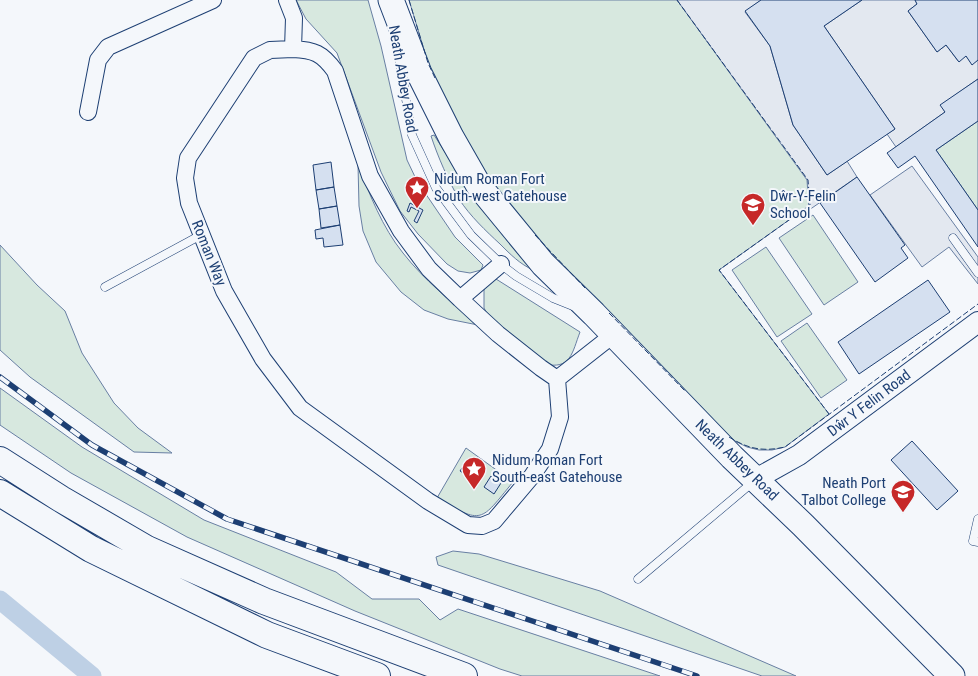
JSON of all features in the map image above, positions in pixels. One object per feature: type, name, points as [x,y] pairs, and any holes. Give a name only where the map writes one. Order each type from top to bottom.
[{"type":"highway","points":[[0,460],[61,499],[147,549],[264,601],[464,676]]},
{"type":"highway","points":[[0,493],[91,549],[267,635],[376,676]]},
{"type":"main road","name":"Neath Abbey Road","points":[[390,0],[419,73],[451,137],[479,186],[543,264],[732,457],[949,672]]},
{"type":"street","points":[[88,112],[98,60],[108,47],[214,0]]},
{"type":"street","points":[[287,0],[294,18],[293,49]]},
{"type":"street","name":"Roman Way","points":[[293,49],[310,50],[326,59],[335,71],[370,176],[407,239],[429,269],[460,299],[498,334],[557,379],[560,417],[550,449],[532,476],[494,522],[482,526],[468,525],[428,501],[300,408],[263,359],[224,292],[202,235],[189,203],[185,178],[188,158],[254,58],[270,50],[293,49]]},
{"type":"street","points":[[460,299],[500,264]]},
{"type":"street","name":"Dŵr Y Felin Road","points":[[756,479],[799,455],[978,322]]},
{"type":"street","points":[[557,379],[613,335]]},
{"type":"lane","name":"Neath Abbey Road","points":[[390,0],[412,135],[436,188],[471,235],[500,264],[553,298],[594,314]]},
{"type":"lane","points":[[105,287],[202,235]]},
{"type":"lane","points":[[953,238],[978,273]]},
{"type":"lane","points":[[638,579],[756,479]]},
{"type":"lane","points":[[978,519],[973,541],[978,542]]},
{"type":"shaded area","points":[[296,0],[368,0],[381,46],[407,160],[417,181],[455,237],[483,265],[481,270],[470,273],[458,271],[447,264],[418,234],[400,211],[381,172],[337,53],[306,19]]},
{"type":"shaded area","points":[[409,0],[677,0],[808,180],[810,205],[719,270],[829,414],[785,447],[759,450],[747,447],[729,438],[553,256],[501,196],[463,141],[428,63]]},
{"type":"shaded area","points":[[677,0],[761,0],[745,12],[770,46],[793,125],[827,175],[847,161],[857,177],[809,210],[807,180]]},
{"type":"shaded area","points":[[862,0],[915,0],[917,4],[908,11],[937,52],[946,45],[958,61],[966,56],[972,64],[978,60],[978,79],[941,105],[945,112],[896,147],[887,134],[895,129],[824,26]]},
{"type":"shaded area","points":[[978,121],[978,210],[936,150]]},
{"type":"shaded area","points":[[434,135],[470,191],[533,270],[512,255],[478,223],[463,205],[440,160],[431,136]]},
{"type":"shaded area","points":[[358,165],[383,222],[403,253],[429,282],[478,325],[448,319],[424,310],[401,292],[376,262],[363,231],[359,206]]},
{"type":"shaded area","points":[[912,166],[978,257],[978,284],[949,247],[922,267],[870,195]]},
{"type":"shaded area","points":[[813,215],[858,282],[824,305],[779,238]]},
{"type":"shaded area","points":[[0,245],[37,285],[65,311],[82,353],[114,403],[138,428],[172,453],[134,452],[30,377],[0,350]]},
{"type":"shaded area","points":[[766,247],[812,314],[777,337],[732,270]]},
{"type":"shaded area","points":[[496,279],[580,332],[572,353],[565,362],[553,365],[544,364],[488,315],[484,308],[484,287]]},
{"type":"shaded area","points":[[807,323],[847,380],[821,398],[781,341]]},
{"type":"shaded area","points":[[0,388],[82,447],[204,520],[336,572],[372,599],[419,599],[440,620],[458,609],[660,676],[522,676],[355,611],[187,537],[71,473],[0,425]]},
{"type":"shaded area","name":"Nidum Roman Fort South-east Gatehouse","points":[[466,448],[513,482],[487,512],[480,515],[464,513],[437,498]]},
{"type":"shaded area","points":[[453,551],[479,554],[600,591],[796,676],[762,676],[438,565],[436,557]]},
{"type":"building","points":[[761,0],[862,0],[824,26],[895,129],[827,175],[793,125],[770,46],[745,11]]},
{"type":"building","points":[[915,0],[978,0],[978,60],[972,65],[966,56],[959,62],[946,45],[937,52],[908,11],[917,4]]},
{"type":"building","points":[[978,79],[978,121],[936,150],[978,210],[978,247],[915,156],[898,168],[887,153],[945,112],[940,105]]},
{"type":"building","points":[[331,162],[334,187],[316,190],[313,165]]},
{"type":"building","points":[[857,177],[905,245],[901,248],[908,258],[875,282],[820,203]]},
{"type":"building","points":[[334,187],[337,206],[319,209],[316,190]]},
{"type":"building","points":[[410,203],[423,210],[417,223],[414,221],[419,211],[411,207],[409,212],[407,211]]},
{"type":"building","points":[[337,206],[340,225],[321,228],[319,209]]},
{"type":"building","points":[[340,225],[343,245],[324,247],[323,238],[316,239],[315,230]]},
{"type":"building","points":[[928,280],[950,312],[859,374],[838,342]]},
{"type":"building","points":[[912,441],[958,491],[937,510],[891,460]]},
{"type":"building","points":[[467,461],[477,468],[471,478],[460,471]]},
{"type":"building","points":[[491,476],[501,483],[494,494],[484,487]]},
{"type":"waterway","points":[[0,600],[92,676]]},
{"type":"railway","points":[[0,377],[92,445],[227,519],[697,676]]},
{"type":"fence","points":[[409,0],[428,63],[435,78]]},
{"type":"fence","points":[[677,0],[808,180],[810,205],[719,270],[829,414]]},
{"type":"fence","points":[[535,235],[585,288]]},
{"type":"fence","points":[[729,437],[749,447],[763,449],[785,447],[978,304]]},
{"type":"fence","points":[[609,313],[686,392]]},
{"type":"place","name":"Nidum Roman Fort South-west Gatehouse","points":[[417,209]]},
{"type":"place","name":"Dŵr-Y-Felin School","points":[[753,226]]},
{"type":"place","name":"Nidum Roman Fort South-east Gatehouse","points":[[474,490]]},
{"type":"place","name":"Neath Port Talbot College","points":[[903,513]]}]
